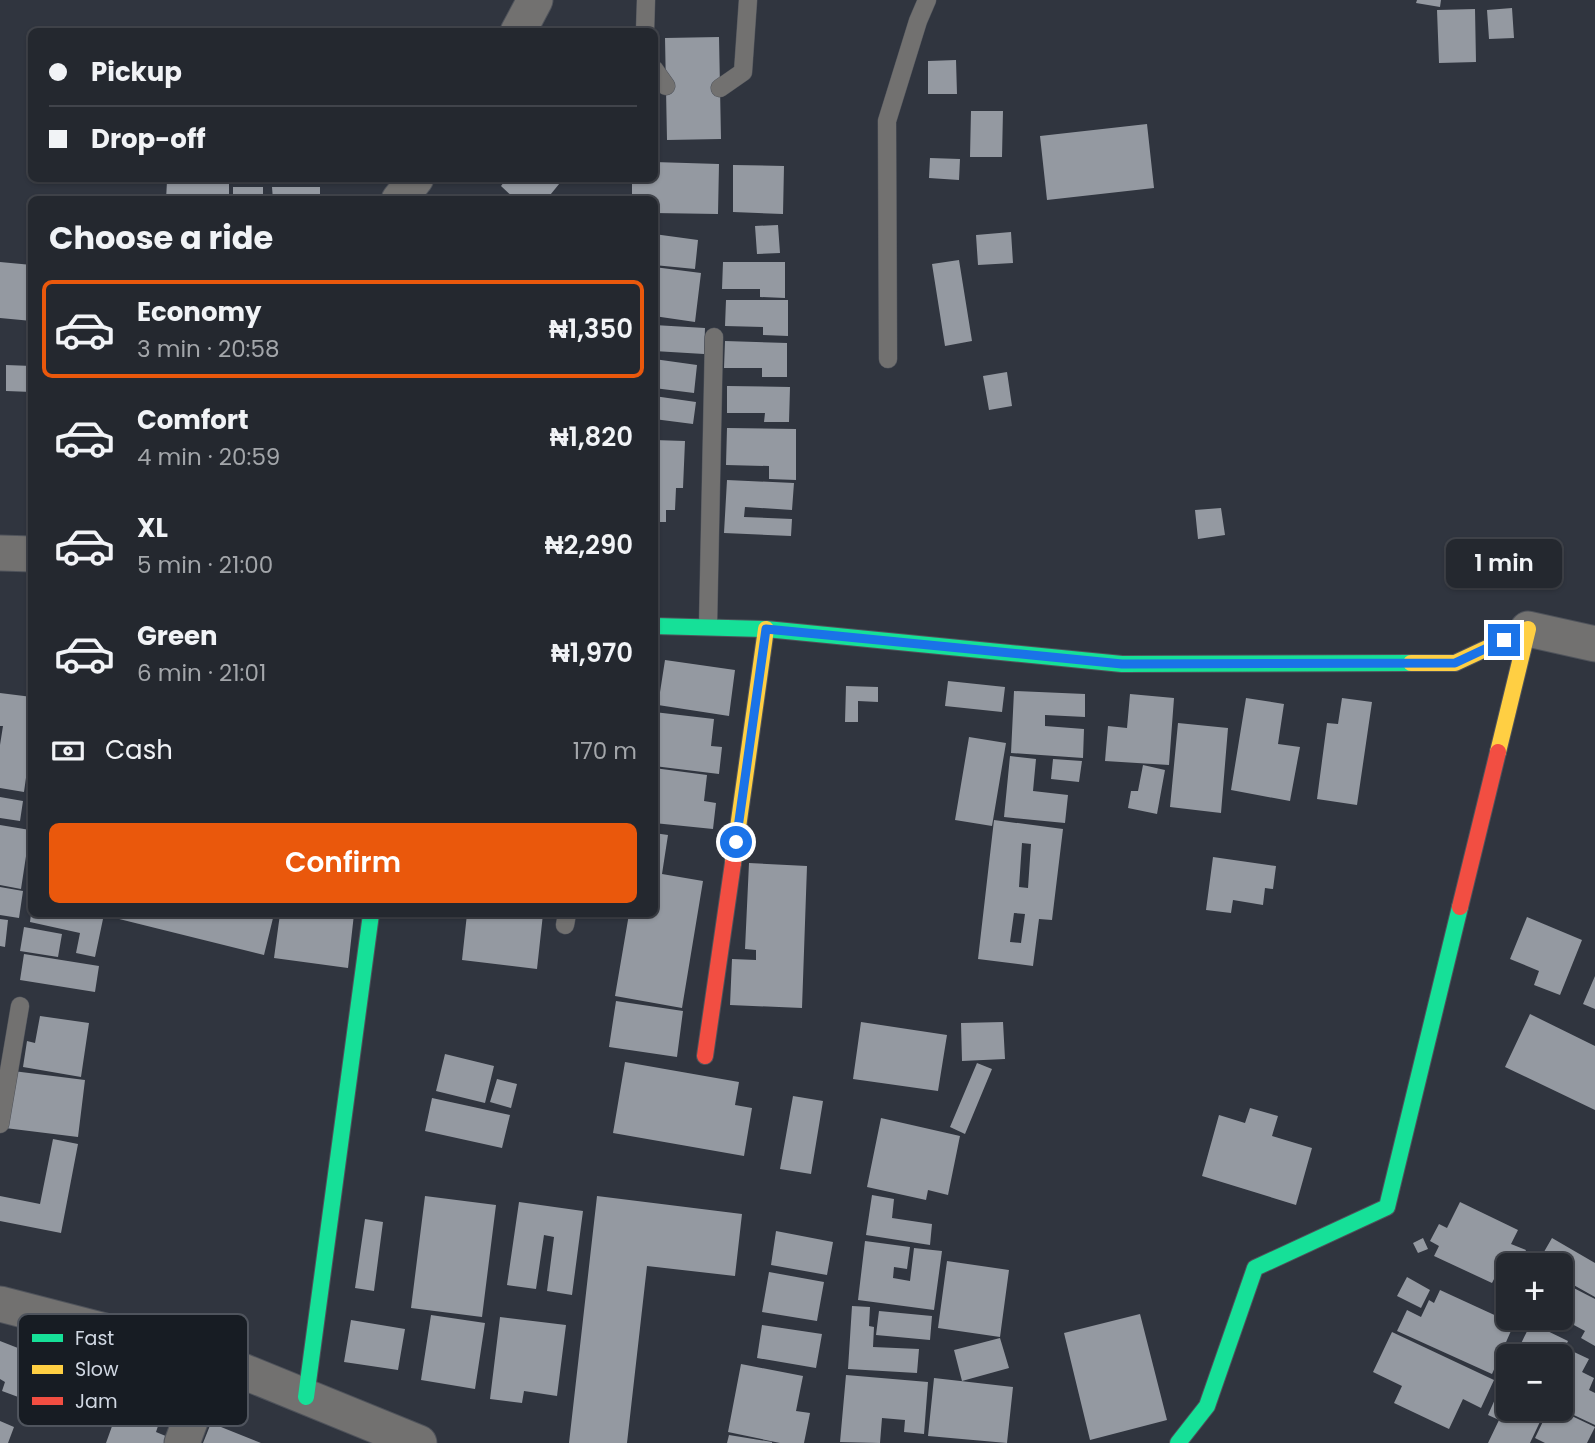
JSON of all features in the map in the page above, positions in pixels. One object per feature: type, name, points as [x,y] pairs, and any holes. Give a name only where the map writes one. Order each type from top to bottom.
[{"type":"street","points":[[520,28],[535,0]]},
{"type":"street","points":[[402,196],[413,182]]},
{"type":"street","points":[[0,553],[28,554]]},
{"type":"street","points":[[658,626],[766,629],[1135,664],[1455,663],[1528,629],[1595,644]]},
{"type":"street","points":[[705,1056],[766,629]]},
{"type":"street","points":[[1178,1443],[1207,1406],[1255,1268],[1387,1207],[1528,629]]},
{"type":"street","points":[[306,1397],[371,917]]},
{"type":"street","points":[[0,1304],[39,1314]]},
{"type":"street","points":[[248,1373],[419,1443]]},
{"type":"street","points":[[182,1443],[188,1426]]},
{"type":"lane","points":[[645,28],[646,0]]},
{"type":"lane","points":[[720,88],[743,72],[748,0]]},
{"type":"lane","points":[[888,359],[887,121],[927,0]]},
{"type":"lane","points":[[658,75],[666,86]]},
{"type":"lane","points":[[708,626],[714,337]]},
{"type":"lane","points":[[0,1124],[20,1006]]},
{"type":"building","points":[[1417,0],[1441,0],[1440,7],[1416,3]]},
{"type":"building","points":[[1512,8],[1514,38],[1489,39],[1487,10]]},
{"type":"building","points":[[1475,9],[1476,62],[1439,63],[1437,10]]},
{"type":"building","points":[[719,37],[721,139],[667,140],[665,38]]},
{"type":"building","points":[[956,60],[957,94],[928,94],[928,61]]},
{"type":"building","points":[[971,111],[1003,111],[1002,157],[970,157]]},
{"type":"building","points":[[1147,124],[1154,188],[1047,200],[1040,136]]},
{"type":"building","points":[[930,158],[960,159],[959,180],[929,178]]},
{"type":"building","points":[[658,162],[719,164],[718,214],[658,213],[658,196],[632,196],[632,182],[658,182]]},
{"type":"building","points":[[733,165],[784,166],[783,214],[733,212]]},
{"type":"building","points":[[167,182],[229,184],[229,196],[166,196]]},
{"type":"building","points":[[504,182],[561,182],[549,196],[512,196],[501,186]]},
{"type":"building","points":[[233,187],[263,187],[263,196],[233,196]]},
{"type":"building","points":[[272,187],[320,187],[320,196],[273,196]]},
{"type":"building","points":[[778,225],[780,253],[757,254],[755,226]]},
{"type":"building","points":[[1011,232],[1013,263],[978,265],[976,235]]},
{"type":"building","points":[[658,235],[698,240],[695,269],[658,265]]},
{"type":"building","points":[[959,260],[972,341],[945,346],[932,264]]},
{"type":"building","points":[[0,262],[28,265],[28,321],[0,318]]},
{"type":"building","points":[[723,262],[785,262],[785,298],[760,297],[760,289],[722,289]]},
{"type":"building","points":[[658,268],[701,273],[695,322],[658,317]]},
{"type":"building","points":[[726,300],[788,300],[788,336],[763,335],[763,327],[725,326]]},
{"type":"building","points":[[658,325],[705,328],[704,354],[658,351]]},
{"type":"building","points":[[725,341],[787,343],[787,377],[762,377],[762,368],[724,368]]},
{"type":"building","points":[[658,360],[697,365],[694,393],[658,388]]},
{"type":"building","points":[[6,365],[28,366],[28,392],[6,391]]},
{"type":"building","points":[[1007,372],[1012,406],[989,410],[983,376]]},
{"type":"building","points":[[727,386],[790,387],[789,422],[764,422],[765,413],[727,413]]},
{"type":"building","points":[[658,397],[696,402],[693,424],[658,420]]},
{"type":"building","points":[[727,428],[796,429],[796,480],[769,479],[769,466],[726,465]]},
{"type":"building","points":[[658,440],[685,441],[683,488],[676,488],[675,510],[666,510],[666,522],[658,522]]},
{"type":"building","points":[[727,480],[794,483],[792,510],[745,507],[744,517],[792,519],[791,536],[724,533]]},
{"type":"building","points":[[1221,508],[1225,535],[1198,539],[1195,510]]},
{"type":"building","points":[[665,660],[735,670],[729,716],[658,705]]},
{"type":"building","points":[[948,681],[1005,687],[1002,712],[945,706]]},
{"type":"building","points":[[846,686],[878,687],[878,702],[858,701],[858,722],[845,722]]},
{"type":"building","points":[[1014,691],[1085,694],[1085,717],[1045,715],[1045,726],[1084,729],[1083,758],[1011,753]]},
{"type":"building","points":[[0,693],[28,696],[28,764],[24,792],[0,788],[3,726],[0,726]]},
{"type":"building","points":[[1130,694],[1174,698],[1169,765],[1105,761],[1108,726],[1127,728]]},
{"type":"building","points":[[1246,698],[1284,704],[1278,744],[1300,747],[1290,801],[1231,790]]},
{"type":"building","points":[[1342,698],[1372,702],[1357,805],[1317,799],[1327,723],[1338,724]]},
{"type":"building","points":[[658,712],[714,719],[711,746],[722,747],[719,774],[658,766]]},
{"type":"building","points":[[1178,723],[1228,728],[1221,813],[1170,807]]},
{"type":"building","points":[[969,737],[1006,743],[992,826],[955,820]]},
{"type":"building","points":[[1010,756],[1036,759],[1033,791],[1068,795],[1065,823],[1004,817]]},
{"type":"building","points":[[1053,759],[1082,761],[1079,782],[1051,779]]},
{"type":"building","points":[[1143,765],[1165,770],[1157,814],[1128,808],[1131,791],[1138,791]]},
{"type":"building","points":[[658,769],[707,775],[704,801],[716,803],[713,829],[658,823]]},
{"type":"building","points":[[0,797],[23,801],[20,821],[0,818]]},
{"type":"building","points":[[994,820],[1063,829],[1052,920],[1039,919],[1033,966],[978,959]],"holes":[[[1022,843],[1031,844],[1028,888],[1019,887]],[[1014,913],[1025,914],[1021,943],[1010,942]]]},
{"type":"building","points":[[0,825],[28,830],[21,889],[0,885]]},
{"type":"building","points":[[658,834],[668,835],[662,874],[703,881],[682,1008],[615,996],[628,917],[658,917]]},
{"type":"building","points":[[1213,857],[1276,866],[1273,889],[1265,888],[1263,905],[1233,900],[1231,913],[1206,910]]},
{"type":"building","points":[[749,863],[807,866],[802,1008],[730,1005],[732,959],[756,960],[756,950],[745,949]]},
{"type":"building","points":[[0,887],[23,891],[19,918],[0,915]]},
{"type":"building","points":[[31,917],[103,919],[95,957],[76,953],[80,933],[30,922]]},
{"type":"building","points":[[111,917],[273,917],[264,955]]},
{"type":"building","points":[[280,917],[354,917],[348,968],[274,958]]},
{"type":"building","points":[[467,917],[543,917],[537,969],[462,960]]},
{"type":"building","points":[[1527,917],[1582,940],[1560,995],[1534,985],[1539,971],[1510,959]]},
{"type":"building","points":[[0,919],[8,920],[5,947],[0,946]]},
{"type":"building","points":[[24,927],[62,934],[58,957],[20,951]]},
{"type":"building","points":[[24,954],[99,966],[95,992],[20,980]]},
{"type":"building","points":[[1595,976],[1595,1009],[1583,1004]]},
{"type":"building","points":[[616,1001],[683,1011],[677,1057],[609,1047]]},
{"type":"building","points":[[1530,1014],[1595,1046],[1595,1110],[1505,1067]]},
{"type":"building","points":[[40,1016],[89,1023],[81,1077],[23,1067],[27,1041],[35,1043]]},
{"type":"building","points":[[861,1022],[947,1035],[938,1091],[853,1079]]},
{"type":"building","points":[[1003,1022],[1005,1059],[962,1061],[961,1023]]},
{"type":"building","points":[[445,1054],[494,1066],[485,1103],[436,1091]]},
{"type":"building","points":[[625,1062],[739,1082],[735,1105],[752,1108],[744,1156],[613,1133]]},
{"type":"building","points":[[977,1063],[992,1069],[965,1134],[950,1127]]},
{"type":"building","points":[[13,1071],[85,1080],[78,1137],[5,1128]]},
{"type":"building","points":[[497,1079],[517,1084],[511,1108],[490,1102]]},
{"type":"building","points":[[793,1096],[823,1101],[811,1174],[780,1169]]},
{"type":"building","points":[[432,1098],[510,1115],[502,1148],[425,1131]]},
{"type":"building","points":[[1250,1108],[1278,1116],[1272,1136],[1312,1148],[1296,1205],[1202,1176],[1219,1115],[1245,1123]]},
{"type":"building","points":[[881,1118],[960,1136],[948,1195],[928,1190],[926,1200],[867,1187]]},
{"type":"building","points":[[53,1139],[78,1144],[61,1233],[0,1221],[0,1196],[40,1204]]},
{"type":"building","points":[[872,1195],[894,1199],[892,1218],[932,1224],[930,1245],[866,1235]]},
{"type":"building","points":[[425,1196],[496,1205],[482,1317],[411,1308]]},
{"type":"building","points":[[597,1196],[742,1214],[735,1276],[647,1266],[627,1443],[569,1443]]},
{"type":"building","points":[[519,1202],[583,1211],[572,1295],[547,1291],[554,1237],[544,1235],[536,1289],[507,1285]]},
{"type":"building","points":[[1460,1202],[1518,1230],[1511,1244],[1526,1250],[1525,1253],[1496,1253],[1496,1275],[1492,1283],[1434,1256],[1439,1246],[1430,1241],[1439,1224],[1447,1228]]},
{"type":"building","points":[[365,1219],[383,1222],[374,1291],[355,1288]]},
{"type":"building","points":[[776,1231],[833,1242],[827,1275],[771,1265]]},
{"type":"building","points":[[1423,1238],[1428,1249],[1418,1253],[1413,1243]]},
{"type":"building","points":[[1552,1238],[1595,1263],[1595,1297],[1573,1285],[1573,1253],[1543,1253]]},
{"type":"building","points":[[865,1241],[910,1247],[907,1269],[894,1267],[893,1278],[910,1281],[914,1248],[942,1251],[934,1310],[858,1300]]},
{"type":"building","points":[[947,1261],[1009,1270],[1000,1337],[938,1328]]},
{"type":"building","points":[[769,1272],[824,1282],[817,1321],[762,1312]]},
{"type":"building","points":[[1407,1277],[1430,1290],[1421,1308],[1397,1296]]},
{"type":"building","points":[[1573,1288],[1595,1299],[1595,1346],[1581,1338],[1585,1331],[1573,1324]]},
{"type":"building","points":[[1440,1290],[1496,1316],[1496,1330],[1511,1330],[1505,1344],[1496,1344],[1496,1365],[1492,1374],[1397,1331],[1407,1310],[1421,1317],[1429,1300],[1434,1303]]},
{"type":"building","points":[[852,1306],[870,1307],[869,1326],[874,1327],[873,1347],[919,1349],[917,1373],[848,1369]]},
{"type":"building","points":[[879,1311],[932,1316],[930,1340],[876,1335]]},
{"type":"building","points":[[1140,1314],[1167,1420],[1090,1440],[1064,1333]]},
{"type":"building","points":[[431,1315],[485,1323],[475,1389],[421,1380]]},
{"type":"building","points":[[500,1317],[566,1325],[557,1396],[524,1391],[522,1403],[490,1399]]},
{"type":"building","points":[[351,1320],[405,1329],[398,1370],[344,1362]]},
{"type":"building","points":[[762,1325],[822,1334],[816,1368],[757,1358]]},
{"type":"building","points":[[1528,1330],[1545,1330],[1568,1341],[1567,1344],[1521,1344]]},
{"type":"building","points":[[1392,1332],[1494,1380],[1481,1408],[1463,1399],[1449,1429],[1394,1403],[1402,1386],[1373,1372]]},
{"type":"building","points":[[1000,1338],[1009,1368],[962,1381],[954,1350]]},
{"type":"building","points":[[0,1341],[18,1348],[18,1397],[2,1391],[5,1382],[0,1379]]},
{"type":"building","points":[[1574,1352],[1589,1359],[1582,1372],[1594,1378],[1589,1390],[1595,1393],[1595,1425],[1573,1415]]},
{"type":"building","points":[[741,1364],[803,1376],[796,1411],[810,1413],[804,1443],[780,1443],[728,1432]]},
{"type":"building","points":[[846,1375],[928,1382],[924,1434],[904,1432],[905,1420],[882,1418],[880,1443],[840,1442]]},
{"type":"building","points":[[934,1378],[1013,1387],[1007,1443],[928,1436]]},
{"type":"building","points":[[1496,1397],[1496,1419],[1488,1415]]},
{"type":"building","points":[[1573,1417],[1595,1427],[1587,1443],[1545,1443],[1535,1438],[1543,1421],[1573,1421]]},
{"type":"building","points":[[0,1421],[14,1427],[8,1443],[0,1443]]},
{"type":"building","points":[[1499,1421],[1540,1421],[1530,1443],[1488,1443]]},
{"type":"building","points":[[112,1426],[158,1426],[156,1432],[173,1439],[172,1443],[106,1443]]},
{"type":"building","points":[[210,1426],[218,1426],[261,1443],[203,1443]]},
{"type":"building","points":[[729,1435],[772,1442],[772,1443],[727,1443]]},
{"type":"traffic: fast","points":[[658,626],[766,629],[1122,664],[1411,663]]},
{"type":"traffic: fast","points":[[1178,1443],[1207,1406],[1255,1268],[1387,1207],[1460,907]]},
{"type":"traffic: fast","points":[[306,1397],[371,917]]},
{"type":"traffic: slow","points":[[733,863],[766,629]]},
{"type":"traffic: slow","points":[[1411,663],[1455,663],[1528,629],[1498,752]]},
{"type":"traffic: jam","points":[[1460,907],[1498,752]]},
{"type":"traffic: jam","points":[[705,1056],[733,863]]},
{"type":"route","points":[[736,842],[766,629],[1122,664],[1455,663],[1504,640]]}]
